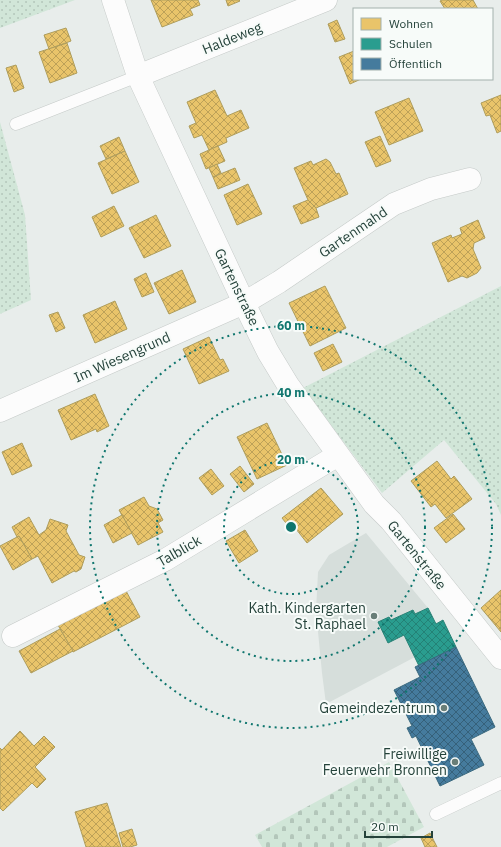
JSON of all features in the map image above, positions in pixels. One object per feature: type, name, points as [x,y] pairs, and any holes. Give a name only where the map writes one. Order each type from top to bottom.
[{"type":"street","name":"Gartenstraße","points":[[113,0],[138,76],[268,352],[288,385],[374,504],[391,521],[501,658]]},
{"type":"street","name":"Haldeweg","points":[[138,76],[326,0]]},
{"type":"street","name":"Gartenmahd","points":[[244,303],[279,282],[394,204],[431,189],[470,179]]},
{"type":"street","name":"Im Wiesengrund","points":[[0,411],[244,303]]},
{"type":"street","name":"Talblick","points":[[13,636],[164,560],[338,455]]},
{"type":"lane","points":[[16,124],[138,76]]},
{"type":"lane","points":[[436,814],[501,783]]},
{"type":"shaded area","name":"Kath. Kindergarten St. Raphael","points":[[366,533],[428,608],[436,623],[443,620],[456,647],[419,666],[415,657],[326,704],[316,611],[318,572],[329,555]]},
{"type":"green space","points":[[0,0],[75,0],[0,28]]},
{"type":"green space","points":[[0,122],[25,215],[31,300],[0,314]]},
{"type":"green space","points":[[501,286],[501,515],[496,504],[444,440],[382,493],[303,388]]},
{"type":"green space","points":[[389,762],[424,827],[387,847],[262,847],[255,835]]},
{"type":"building: Wohnen","points":[[151,0],[198,0],[200,5],[190,9],[193,15],[162,27]]},
{"type":"building: Wohnen","points":[[226,0],[239,0],[240,1],[228,6]]},
{"type":"building: Wohnen","points":[[473,0],[477,8],[444,8],[440,1]]},
{"type":"building: Wohnen","points":[[337,20],[345,39],[335,42],[328,24]]},
{"type":"building: Wohnen","points":[[66,28],[71,41],[49,49],[44,35]]},
{"type":"building: Wohnen","points":[[67,43],[77,73],[50,83],[39,52]]},
{"type":"building: Wohnen","points":[[353,51],[353,80],[359,80],[350,84],[339,57]]},
{"type":"building: Wohnen","points":[[16,65],[24,88],[14,92],[6,68]]},
{"type":"building: Wohnen","points":[[215,90],[227,116],[241,110],[249,128],[226,138],[227,142],[209,150],[202,135],[194,138],[189,126],[196,123],[187,102]]},
{"type":"building: Wohnen","points":[[501,95],[501,131],[497,133],[490,115],[486,116],[481,103]]},
{"type":"building: Wohnen","points":[[409,98],[423,131],[389,145],[375,112]]},
{"type":"building: Wohnen","points":[[380,136],[391,161],[376,167],[365,142]]},
{"type":"building: Wohnen","points":[[119,137],[125,151],[106,159],[100,146]]},
{"type":"building: Wohnen","points":[[218,146],[225,161],[206,169],[200,154]]},
{"type":"building: Wohnen","points":[[125,151],[139,182],[112,194],[98,163]]},
{"type":"building: Wohnen","points":[[326,159],[330,162],[336,174],[339,173],[348,194],[316,208],[308,200],[294,168],[311,161],[313,165]]},
{"type":"building: Wohnen","points":[[217,164],[221,173],[213,177],[209,168]]},
{"type":"building: Wohnen","points":[[235,168],[240,180],[218,189],[213,177]]},
{"type":"building: Wohnen","points":[[248,184],[262,214],[237,225],[224,195]]},
{"type":"building: Wohnen","points":[[308,200],[316,208],[319,217],[301,224],[293,206]]},
{"type":"building: Wohnen","points":[[114,206],[124,226],[101,237],[92,217]]},
{"type":"building: Wohnen","points":[[156,215],[171,246],[144,258],[129,228]]},
{"type":"building: Wohnen","points":[[478,220],[485,238],[474,243],[473,249],[481,268],[477,273],[467,278],[462,276],[448,282],[432,243],[451,235],[452,238],[462,234],[460,228]]},
{"type":"building: Wohnen","points":[[182,270],[196,302],[169,314],[154,283]]},
{"type":"building: Wohnen","points":[[146,273],[154,292],[142,297],[134,279]]},
{"type":"building: Wohnen","points":[[325,286],[346,328],[310,346],[289,303]]},
{"type":"building: Wohnen","points":[[115,301],[127,329],[95,343],[83,315]]},
{"type":"building: Wohnen","points":[[58,312],[65,328],[56,332],[49,315]]},
{"type":"building: Wohnen","points":[[209,337],[220,360],[223,359],[229,371],[199,384],[183,349]]},
{"type":"building: Wohnen","points":[[333,344],[342,362],[323,371],[314,353]]},
{"type":"building: Wohnen","points":[[95,394],[109,426],[97,432],[96,429],[71,440],[58,410]]},
{"type":"building: Wohnen","points":[[267,423],[287,465],[257,479],[237,437]]},
{"type":"building: Wohnen","points":[[22,443],[32,466],[12,475],[2,452]]},
{"type":"building: Wohnen","points":[[437,461],[451,479],[454,476],[472,499],[446,518],[435,504],[431,507],[411,481]]},
{"type":"building: Wohnen","points":[[240,466],[254,484],[244,492],[230,474]]},
{"type":"building: Wohnen","points":[[211,469],[224,486],[212,495],[199,478]]},
{"type":"building: Wohnen","points":[[321,488],[343,514],[307,543],[296,529],[293,532],[282,518]]},
{"type":"building: Wohnen","points":[[144,497],[149,506],[157,509],[163,520],[158,523],[163,532],[138,545],[119,510]]},
{"type":"building: Wohnen","points":[[453,514],[465,529],[446,543],[434,528]]},
{"type":"building: Wohnen","points":[[122,515],[132,533],[113,543],[104,525]]},
{"type":"building: Wohnen","points":[[29,517],[39,535],[46,530],[50,519],[68,525],[66,531],[79,555],[85,557],[81,569],[76,572],[74,571],[52,583],[38,556],[32,559],[12,527]]},
{"type":"building: Wohnen","points":[[245,530],[258,551],[239,563],[226,541]]},
{"type":"building: Wohnen","points":[[19,536],[32,559],[13,570],[0,546]]},
{"type":"building: Wohnen","points":[[125,589],[140,617],[73,652],[58,625]]},
{"type":"building: Wohnen","points":[[501,590],[501,632],[481,608]]},
{"type":"building: Wohnen","points":[[60,629],[73,651],[31,673],[19,651]]},
{"type":"building: Wohnen","points":[[20,731],[34,746],[44,736],[55,747],[35,767],[46,779],[37,788],[32,783],[3,811],[0,808],[0,748],[2,750]]},
{"type":"building: Wohnen","points":[[107,803],[121,847],[86,847],[75,812]]},
{"type":"building: Wohnen","points":[[132,829],[137,845],[123,847],[119,833]]},
{"type":"building: Wohnen","points":[[430,833],[437,847],[425,847],[421,838]]},
{"type":"building: Schulen","points":[[428,608],[436,624],[443,620],[456,647],[419,666],[404,635],[388,643],[378,622],[389,617],[391,620],[413,610],[415,614]]},
{"type":"building: Öffentlich","name":"Gemeindezentrum","points":[[456,647],[495,727],[471,739],[484,765],[440,786],[416,736],[412,738],[407,728],[412,726],[394,690],[420,677],[415,667]]},
{"type":"place","name":"Kath. Kindergarten St. Raphael","points":[[374,616]]},
{"type":"place","name":"Gemeindezentrum","points":[[444,708]]},
{"type":"place","name":"Freiwillige Feuerwehr Bronnen","points":[[455,762]]}]
